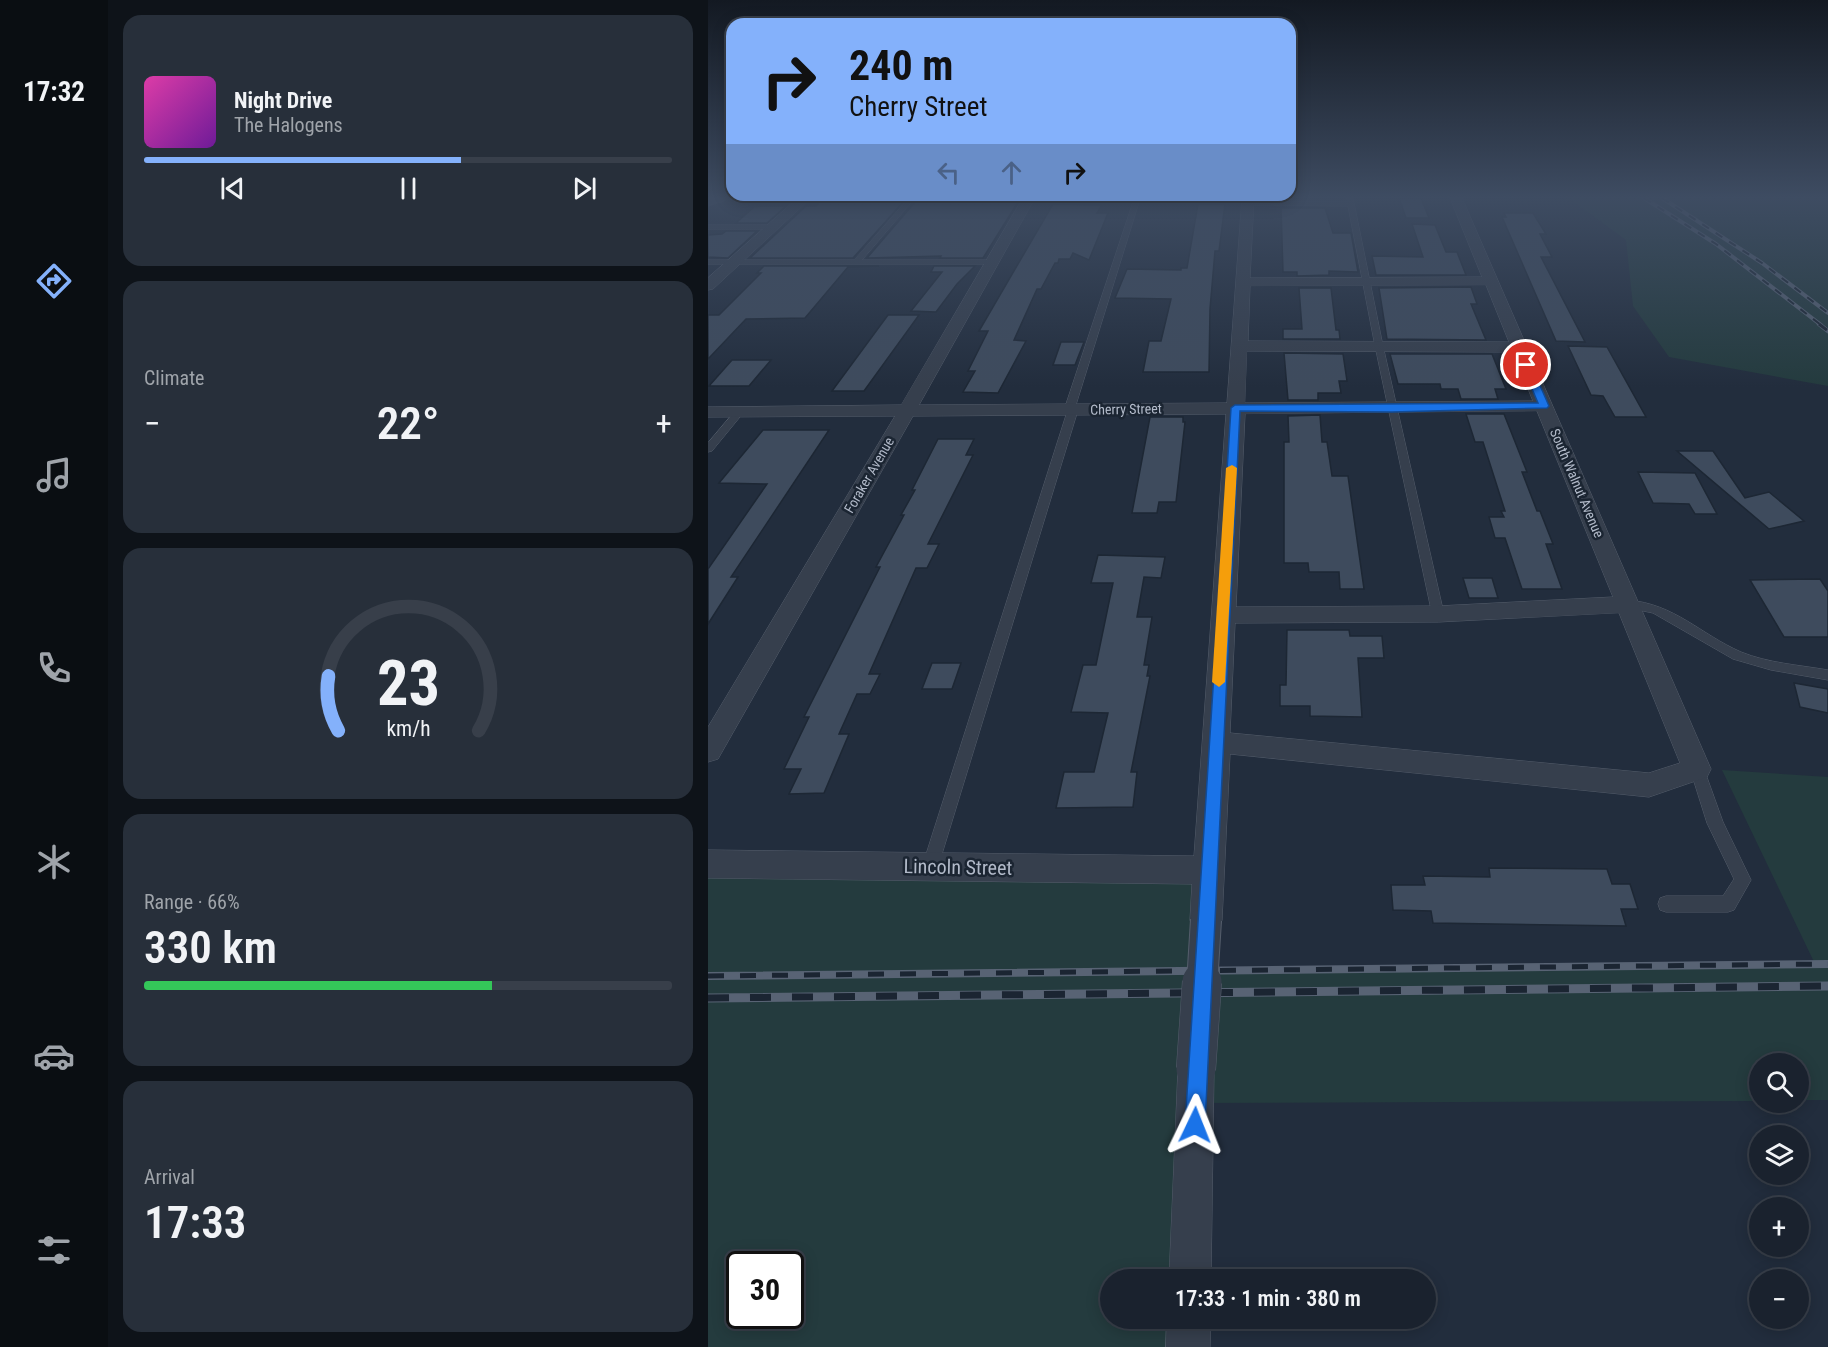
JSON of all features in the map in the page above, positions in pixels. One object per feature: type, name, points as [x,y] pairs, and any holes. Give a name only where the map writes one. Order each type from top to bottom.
[{"type":"street","points":[[1190,1269],[1197,1069],[1244,261]]},
{"type":"street","name":"South Walnut Avenue","points":[[1483,261],[1697,769]]},
{"type":"street","points":[[708,286],[734,262]]},
{"type":"street","name":"Foraker Avenue","points":[[708,751],[994,262]]},
{"type":"street","points":[[1242,282],[1491,281]]},
{"type":"street","points":[[1238,346],[1519,347]]},
{"type":"street","name":"Cherry Street","points":[[708,412],[1392,409],[1544,406]]},
{"type":"street","points":[[1223,615],[1438,614],[1628,604]]},
{"type":"street","points":[[1215,742],[1649,785],[1697,769]]},
{"type":"street","name":"Lincoln Street","points":[[708,864],[1208,870]]},
{"type":"street","points":[[1188,1347],[1189,1329]]},
{"type":"lane","points":[[930,867],[1118,261]]},
{"type":"lane","points":[[1362,261],[1392,409],[1438,614]]},
{"type":"lane","points":[[708,262],[994,262]]},
{"type":"lane","points":[[708,449],[739,412]]},
{"type":"lane","points":[[1628,604],[1641,603],[1658,608],[1738,656],[1828,675]]},
{"type":"lane","points":[[1665,904],[1728,904],[1743,880],[1716,823],[1697,769]]},
{"type":"green space","points":[[1628,261],[1828,261],[1828,386],[1669,357],[1633,306]]},
{"type":"green space","points":[[1722,770],[1828,777],[1828,1100],[1809,1100],[1809,1053],[1749,1053],[1749,1101],[1196,1103],[1190,1269],[1100,1269],[1100,1329],[1189,1329],[1188,1347],[708,1347],[708,864],[1208,870],[1204,970],[1815,964]]},
{"type":"building","points":[[1020,261],[1059,261],[1055,263],[1041,289],[1037,289],[1014,340],[1026,341],[998,393],[963,392],[975,371],[968,371],[988,331],[979,331]]},
{"type":"building","points":[[1188,261],[1214,261],[1210,309],[1209,372],[1143,372],[1149,341],[1161,341],[1171,299],[1115,298],[1127,269],[1181,270],[1181,268],[1187,268]]},
{"type":"building","points":[[1283,261],[1356,261],[1358,272],[1329,271],[1329,275],[1297,276],[1297,272],[1283,272]]},
{"type":"building","points":[[1373,261],[1460,261],[1466,275],[1376,275]]},
{"type":"building","points":[[1521,261],[1543,261],[1585,342],[1556,341]]},
{"type":"building","points":[[764,266],[879,266],[848,267],[805,318],[746,319],[708,359],[708,315],[719,315],[761,273],[757,273]]},
{"type":"building","points":[[934,266],[975,266],[957,284],[936,312],[911,311],[942,272],[931,272]]},
{"type":"building","points":[[1471,287],[1477,304],[1471,304],[1486,340],[1387,339],[1379,288]]},
{"type":"building","points":[[1299,288],[1331,288],[1336,330],[1339,330],[1340,339],[1283,339],[1283,329],[1302,329]]},
{"type":"building","points":[[888,315],[919,315],[864,391],[832,391]]},
{"type":"building","points":[[1061,342],[1084,342],[1075,365],[1053,365]]},
{"type":"building","points":[[1568,346],[1607,347],[1646,417],[1615,417],[1603,396],[1591,395]]},
{"type":"building","points":[[1284,353],[1343,354],[1347,381],[1339,381],[1341,393],[1318,393],[1318,400],[1288,400]]},
{"type":"building","points":[[1390,354],[1492,354],[1506,389],[1495,389],[1498,399],[1461,399],[1458,389],[1441,389],[1440,384],[1398,384]]},
{"type":"building","points":[[732,360],[771,360],[749,386],[709,386]]},
{"type":"building","points":[[1466,414],[1504,414],[1527,472],[1522,472],[1553,544],[1546,544],[1562,589],[1522,589],[1505,538],[1495,538],[1489,517],[1504,517],[1501,511],[1505,511],[1483,442],[1475,442]]},
{"type":"building","points":[[1320,415],[1322,442],[1327,442],[1332,476],[1348,476],[1364,589],[1340,589],[1339,572],[1309,572],[1308,563],[1284,563],[1284,442],[1289,442],[1288,416]]},
{"type":"building","points":[[1150,417],[1183,417],[1183,422],[1185,422],[1176,502],[1159,502],[1157,513],[1132,513]]},
{"type":"building","points":[[763,430],[829,430],[731,577],[738,577],[708,624],[708,569],[767,484],[719,483]]},
{"type":"building","points":[[938,439],[974,439],[966,455],[973,455],[928,544],[939,544],[927,568],[916,568],[869,674],[880,674],[870,694],[857,694],[839,734],[849,734],[824,793],[789,794],[801,769],[784,769],[809,717],[804,717],[880,567],[876,567],[904,515],[901,515]]},
{"type":"building","points":[[1677,451],[1713,451],[1745,498],[1769,492],[1804,521],[1769,529]]},
{"type":"building","points":[[1638,472],[1695,473],[1717,514],[1695,514],[1689,504],[1653,503]]},
{"type":"building","points":[[1098,555],[1165,557],[1161,578],[1144,577],[1137,617],[1152,617],[1144,665],[1149,665],[1147,676],[1150,676],[1131,772],[1137,772],[1133,807],[1056,808],[1064,772],[1094,772],[1108,713],[1071,712],[1083,665],[1096,665],[1113,583],[1091,583]]},
{"type":"building","points":[[1463,578],[1492,578],[1498,598],[1469,598]]},
{"type":"building","points":[[1820,579],[1828,591],[1828,637],[1784,637],[1750,580]]},
{"type":"building","points":[[1287,630],[1349,630],[1350,636],[1382,636],[1384,658],[1358,658],[1362,717],[1310,716],[1310,706],[1280,706],[1280,685],[1286,685]]},
{"type":"building","points":[[932,663],[961,663],[952,689],[922,689]]},
{"type":"building","points":[[1794,683],[1828,689],[1828,713],[1800,707]]},
{"type":"building","points":[[1489,868],[1607,869],[1612,884],[1630,884],[1638,909],[1621,909],[1626,926],[1433,923],[1431,911],[1393,910],[1391,885],[1425,885],[1423,876],[1490,877]]},
{"type":"railway","points":[[1738,261],[1821,325]]},
{"type":"railway","points":[[1759,261],[1828,313]]},
{"type":"railway","points":[[1819,324],[1828,331]]},
{"type":"railway","points":[[708,976],[1828,964]]},
{"type":"railway","points":[[708,998],[1828,986]]},
{"type":"slow traffic","points":[[1219,682],[1232,468]]},
{"type":"route","points":[[1195,1125],[1235,408],[1392,409],[1544,406],[1526,365]]}]
